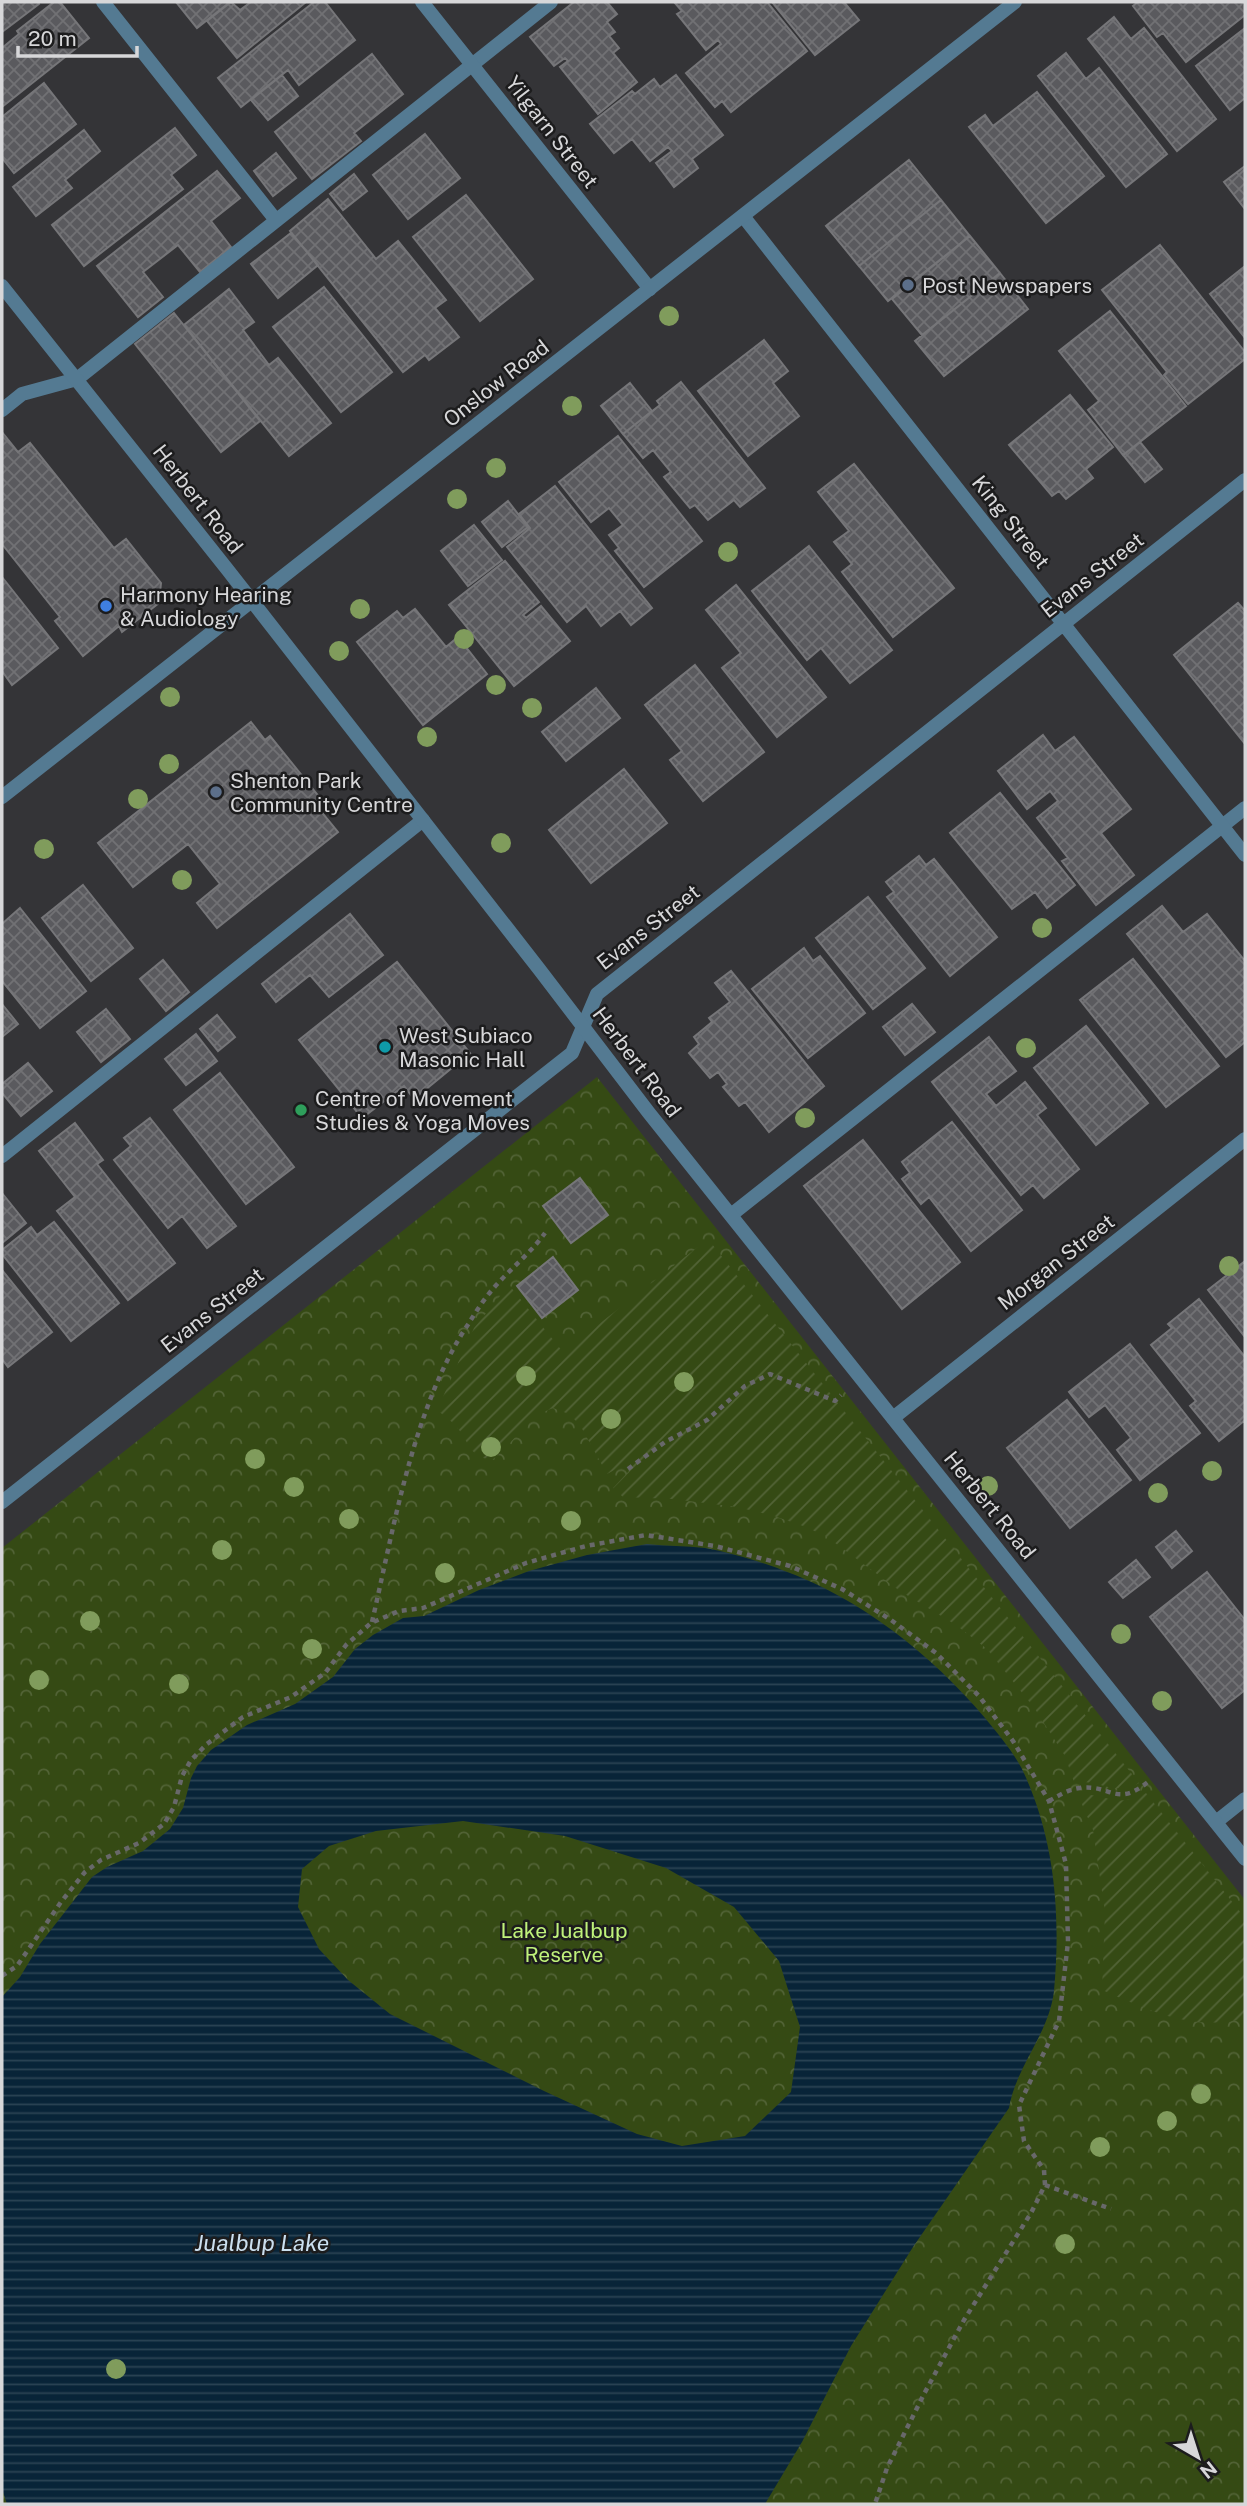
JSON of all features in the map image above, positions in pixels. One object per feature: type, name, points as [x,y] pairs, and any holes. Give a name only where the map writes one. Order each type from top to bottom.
[{"type":"street","points":[[103,2],[275,219]]},
{"type":"street","name":"Yilgarn Street","points":[[422,2],[650,289]]},
{"type":"street","points":[[2,410],[22,394],[76,379],[551,2]]},
{"type":"street","name":"Onslow Road","points":[[2,797],[1015,2]]},
{"type":"street","name":"King Street","points":[[743,216],[1245,855]]},
{"type":"street","name":"Herbert Road","points":[[2,286],[423,820],[649,1113],[1245,1859]]},
{"type":"street","name":"Evans Street","points":[[2,1502],[572,1053],[597,994],[1245,480]]},
{"type":"street","points":[[731,1215],[1245,808]]},
{"type":"street","points":[[2,1156],[423,820]]},
{"type":"street","name":"Morgan Street","points":[[893,1418],[1245,1139]]},
{"type":"street","points":[[1216,1822],[1245,1799]]},
{"type":"path","points":[[371,1623],[406,1476],[435,1385],[467,1325],[499,1281],[535,1247],[545,1233]]},
{"type":"path","points":[[628,1469],[665,1442],[708,1420],[745,1386],[770,1374],[835,1401],[844,1391]]},
{"type":"path","points":[[2,1976],[17,1966],[54,1911],[85,1872],[102,1860],[139,1843],[164,1825],[174,1807],[182,1776],[191,1760],[207,1744],[243,1717],[291,1697],[325,1673],[346,1645],[371,1623],[399,1611],[422,1608],[526,1563],[586,1546],[646,1535],[715,1546],[790,1566],[842,1590],[891,1620],[936,1653],[986,1705],[1013,1741],[1049,1801],[1066,1864],[1068,1942],[1059,2021],[1019,2105],[1024,2141],[1044,2170],[1045,2185],[1031,2213],[964,2320],[924,2394],[887,2468],[875,2504]]},
{"type":"path","points":[[1049,1801],[1076,1788],[1088,1787],[1118,1796],[1129,1794],[1141,1788],[1170,1764]]},
{"type":"path","points":[[1045,2185],[1111,2209]]},
{"type":"green space","name":"Lake Jualbup Reserve","points":[[597,1077],[1245,1900],[1245,2504],[2,2504],[2,1548]]},
{"type":"green space","points":[[708,1239],[1139,1783],[1115,1788],[1074,1782],[1065,1756],[1035,1709],[987,1649],[956,1625],[900,1591],[827,1537],[774,1516],[737,1507],[673,1499],[623,1497],[613,1488],[629,1471],[624,1465],[607,1474],[580,1425],[569,1414],[553,1408],[534,1419],[492,1460],[477,1455],[454,1424],[437,1410],[474,1328],[509,1285],[563,1352]]},
{"type":"green space","points":[[1146,1793],[1245,1918],[1245,2019],[1225,2022],[1189,2021],[1154,2012],[1102,1990],[1105,1912],[1093,1830],[1078,1795],[1126,1800]]},
{"type":"water","name":"Jualbup Lake","points":[[647,1544],[705,1548],[754,1560],[811,1582],[866,1612],[918,1650],[964,1694],[1005,1742],[1022,1769],[1042,1822],[1053,1877],[1057,1934],[1051,2007],[1018,2078],[1009,2108],[913,2247],[851,2346],[802,2442],[765,2504],[7,2504],[2,2489],[2,1997],[20,1977],[40,1944],[92,1877],[143,1851],[170,1829],[183,1808],[197,1766],[211,1750],[247,1725],[295,1704],[333,1677],[355,1649],[403,1618],[424,1616],[479,1590],[529,1571],[587,1555]],"holes":[[[463,1821],[565,1836],[666,1868],[734,1907],[779,1961],[800,2027],[791,2092],[745,2136],[682,2146],[637,2134],[390,2014],[348,1980],[319,1949],[298,1907],[302,1869],[329,1846],[376,1831]]]},
{"type":"building","points":[[2,2],[38,2],[39,4],[2,32]]},
{"type":"building","points":[[54,2],[60,2],[89,38],[2,107],[2,48],[19,34],[17,31]]},
{"type":"building","points":[[176,2],[230,2],[197,28]]},
{"type":"building","points":[[231,2],[240,10],[251,2],[306,2],[237,58],[207,21]]},
{"type":"building","points":[[314,2],[325,2],[355,40],[299,85],[288,70],[241,107],[218,78]]},
{"type":"building","points":[[574,2],[607,2],[617,14],[607,22],[615,32],[609,36],[619,48],[613,53],[637,82],[598,114],[560,67],[568,61],[565,58],[554,66],[530,37]]},
{"type":"building","points":[[674,2],[767,2],[807,51],[731,112],[722,101],[715,107],[686,73],[721,44],[718,40],[706,50],[677,14],[682,11]]},
{"type":"building","points":[[772,2],[844,2],[859,20],[815,55]]},
{"type":"building","points":[[1138,2],[1245,2],[1245,15],[1186,62],[1163,33],[1157,37],[1133,6]]},
{"type":"building","points":[[1114,17],[1131,39],[1144,28],[1216,119],[1177,151],[1088,39]]},
{"type":"building","points":[[1245,28],[1245,98],[1230,110],[1196,66]]},
{"type":"building","points":[[1066,53],[1086,79],[1099,68],[1167,154],[1126,187],[1038,76]]},
{"type":"building","points":[[372,54],[403,94],[354,133],[361,141],[312,179],[275,132]]},
{"type":"building","points":[[282,75],[298,96],[268,120],[251,100]]},
{"type":"building","points":[[676,75],[723,135],[692,159],[698,168],[674,187],[656,163],[672,151],[668,147],[650,161],[632,139],[614,153],[590,124],[632,91],[635,94],[654,79],[660,87]]},
{"type":"building","points":[[44,83],[76,124],[14,173],[2,158],[2,117]]},
{"type":"building","points":[[1037,92],[1104,176],[1046,223],[969,127],[985,115],[993,126]]},
{"type":"building","points":[[175,128],[196,155],[171,175],[183,189],[84,266],[52,225]]},
{"type":"building","points":[[84,130],[100,151],[65,180],[72,188],[36,216],[13,187]]},
{"type":"building","points":[[425,134],[460,178],[408,219],[373,175]]},
{"type":"building","points":[[276,153],[296,178],[273,196],[254,171]]},
{"type":"building","points":[[909,160],[941,200],[859,266],[826,226]]},
{"type":"building","points":[[1245,166],[1245,209],[1224,182]]},
{"type":"building","points":[[217,171],[240,198],[211,221],[231,247],[200,272],[178,245],[143,272],[163,297],[138,317],[97,266]]},
{"type":"building","points":[[354,174],[367,191],[343,210],[330,194]]},
{"type":"building","points":[[466,195],[533,279],[480,321],[413,237]]},
{"type":"building","points":[[328,199],[376,259],[398,241],[446,300],[435,308],[459,337],[429,360],[425,355],[403,372],[290,231]]},
{"type":"building","points":[[941,200],[970,236],[888,301],[859,266]]},
{"type":"building","points":[[291,233],[318,265],[278,298],[251,264]]},
{"type":"building","points":[[970,236],[1000,273],[922,335],[892,299]]},
{"type":"building","points":[[1160,245],[1245,352],[1245,359],[1188,404],[1164,375],[1167,372],[1102,290]]},
{"type":"building","points":[[1245,266],[1245,338],[1210,294]]},
{"type":"building","points":[[1000,273],[1028,309],[944,376],[915,341]]},
{"type":"building","points":[[324,287],[392,372],[341,412],[273,327]]},
{"type":"building","points":[[229,289],[254,322],[243,330],[269,365],[278,358],[331,423],[289,456],[184,325]]},
{"type":"building","points":[[1110,311],[1186,406],[1123,455],[1088,410],[1099,401],[1059,351]]},
{"type":"building","points":[[174,313],[260,421],[221,452],[135,344]]},
{"type":"building","points":[[764,340],[788,371],[773,383],[799,416],[748,456],[698,391]]},
{"type":"building","points":[[681,382],[765,488],[740,507],[734,500],[708,520],[695,505],[690,508],[664,477],[671,472],[653,450],[643,458],[623,434],[660,405],[657,401]]},
{"type":"building","points":[[630,383],[652,411],[623,434],[601,406]]},
{"type":"building","points":[[1070,395],[1113,447],[1086,469],[1093,478],[1066,499],[1059,491],[1052,496],[1009,445]]},
{"type":"building","points":[[2,432],[18,452],[30,443],[114,548],[126,539],[161,583],[159,603],[122,632],[119,626],[83,656],[55,621],[60,617],[2,544]]},
{"type":"building","points":[[618,436],[702,541],[644,587],[615,551],[619,548],[609,535],[623,525],[609,508],[591,522],[559,482]]},
{"type":"building","points":[[1140,442],[1162,469],[1145,482],[1123,455]]},
{"type":"building","points":[[854,464],[954,588],[893,637],[842,572],[852,564],[834,542],[849,531],[818,492]]},
{"type":"building","points":[[555,486],[652,608],[631,625],[620,611],[601,626],[586,606],[567,622],[507,547],[530,528],[519,514]]},
{"type":"building","points":[[508,501],[528,527],[502,547],[482,522]]},
{"type":"building","points":[[474,525],[502,560],[468,586],[441,551]]},
{"type":"building","points":[[809,546],[892,650],[850,683],[821,648],[807,660],[752,591]]},
{"type":"building","points":[[505,561],[539,602],[523,615],[526,618],[541,606],[570,641],[514,686],[449,605]]},
{"type":"building","points":[[2,577],[58,648],[12,685],[2,671]]},
{"type":"building","points":[[736,585],[826,697],[777,737],[722,668],[741,653],[706,610]]},
{"type":"building","points":[[1238,603],[1245,611],[1245,744],[1174,655]]},
{"type":"building","points":[[415,609],[446,647],[458,637],[487,674],[423,725],[357,642],[397,611],[403,618]]},
{"type":"building","points":[[695,665],[764,752],[703,801],[670,760],[682,751],[645,705]]},
{"type":"building","points":[[596,688],[620,718],[566,761],[542,732]]},
{"type":"building","points":[[251,722],[265,740],[270,736],[325,804],[319,809],[338,832],[217,928],[197,903],[220,884],[188,844],[133,887],[98,843]]},
{"type":"building","points":[[1043,735],[1055,751],[1074,737],[1131,809],[1101,833],[1134,875],[1096,905],[1062,861],[1068,858],[1037,818],[1058,801],[1050,791],[1027,809],[998,771]]},
{"type":"building","points":[[624,769],[667,823],[591,883],[549,830]]},
{"type":"building","points":[[1000,793],[1075,885],[1047,908],[1035,892],[1012,909],[950,833]]},
{"type":"building","points":[[919,856],[926,865],[934,859],[997,937],[950,976],[887,897],[894,892],[886,882]]},
{"type":"building","points":[[83,885],[133,948],[91,981],[42,918]]},
{"type":"building","points":[[868,897],[925,968],[873,1009],[816,938]]},
{"type":"building","points":[[1162,906],[1183,932],[1207,914],[1245,961],[1245,1042],[1226,1057],[1127,934]]},
{"type":"building","points":[[20,908],[86,991],[40,1028],[2,981],[2,924]]},
{"type":"building","points":[[350,914],[383,955],[329,997],[310,975],[276,1002],[262,984]]},
{"type":"building","points":[[804,948],[813,961],[820,956],[865,1013],[808,1058],[752,989]]},
{"type":"building","points":[[1133,959],[1219,1066],[1166,1107],[1080,1000]]},
{"type":"building","points":[[163,960],[189,992],[166,1011],[140,979]]},
{"type":"building","name":"West Subiaco Masonic Hall","points":[[397,962],[470,1053],[414,1099],[404,1086],[362,1118],[299,1040]]},
{"type":"building","points":[[731,971],[824,1086],[769,1132],[745,1102],[739,1106],[723,1087],[727,1084],[718,1072],[710,1078],[689,1053],[699,1044],[694,1037],[712,1022],[709,1018],[730,1002],[715,983]]},
{"type":"building","points":[[2,1004],[18,1024],[2,1037]]},
{"type":"building","points":[[912,1004],[935,1032],[905,1055],[883,1027]]},
{"type":"building","points":[[106,1009],[130,1039],[101,1062],[77,1032]]},
{"type":"building","points":[[217,1015],[235,1037],[218,1051],[200,1029]]},
{"type":"building","points":[[1086,1026],[1148,1103],[1096,1145],[1034,1068]]},
{"type":"building","points":[[196,1034],[217,1061],[186,1085],[165,1059]]},
{"type":"building","points":[[989,1037],[1016,1071],[986,1094],[996,1106],[1025,1082],[1046,1108],[1037,1115],[1079,1169],[1044,1198],[1033,1185],[1021,1195],[932,1082]]},
{"type":"building","points":[[28,1063],[52,1091],[21,1116],[2,1093],[2,1084]]},
{"type":"building","points":[[220,1073],[294,1167],[246,1204],[174,1110]]},
{"type":"building","points":[[150,1118],[236,1226],[207,1248],[182,1216],[168,1228],[114,1160],[131,1146],[124,1138]]},
{"type":"building","points":[[952,1122],[1022,1210],[971,1251],[929,1197],[921,1204],[902,1179],[910,1173],[902,1162]]},
{"type":"building","points":[[75,1123],[103,1160],[97,1164],[175,1263],[128,1300],[57,1211],[75,1197],[39,1151]]},
{"type":"building","points":[[863,1140],[960,1262],[902,1309],[804,1186]]},
{"type":"building","points":[[580,1178],[608,1215],[571,1243],[543,1206]]},
{"type":"building","points":[[2,1193],[26,1223],[2,1243]]},
{"type":"building","points":[[54,1222],[119,1303],[71,1341],[2,1254],[2,1250],[31,1227],[37,1235]]},
{"type":"building","points":[[553,1257],[578,1290],[542,1318],[517,1286]]},
{"type":"building","points":[[1245,1261],[1245,1337],[1208,1290]]},
{"type":"building","points":[[2,1270],[52,1332],[8,1367],[2,1359]]},
{"type":"building","points":[[1199,1299],[1245,1357],[1245,1422],[1219,1441],[1190,1406],[1196,1401],[1151,1345],[1172,1328],[1168,1324]]},
{"type":"building","points":[[1130,1344],[1200,1433],[1140,1480],[1117,1450],[1131,1438],[1105,1405],[1089,1417],[1069,1392]]},
{"type":"building","points":[[1067,1400],[1131,1480],[1070,1528],[1007,1448]]},
{"type":"building","points":[[1176,1531],[1192,1551],[1172,1568],[1156,1547]]},
{"type":"building","points":[[1136,1560],[1150,1577],[1123,1598],[1109,1582]]},
{"type":"building","points":[[1207,1572],[1245,1620],[1245,1690],[1222,1708],[1150,1617]]},
{"type":"place","name":"Post Newspapers","points":[[908,285]]},
{"type":"place","name":"Harmony Hearing & Audiology","points":[[106,606]]},
{"type":"place","name":"Shenton Park Community Centre","points":[[216,792]]},
{"type":"place","name":"West Subiaco Masonic Hall","points":[[385,1047]]},
{"type":"place","name":"Centre of Movement Studies & Yoga Moves","points":[[301,1110]]}]
